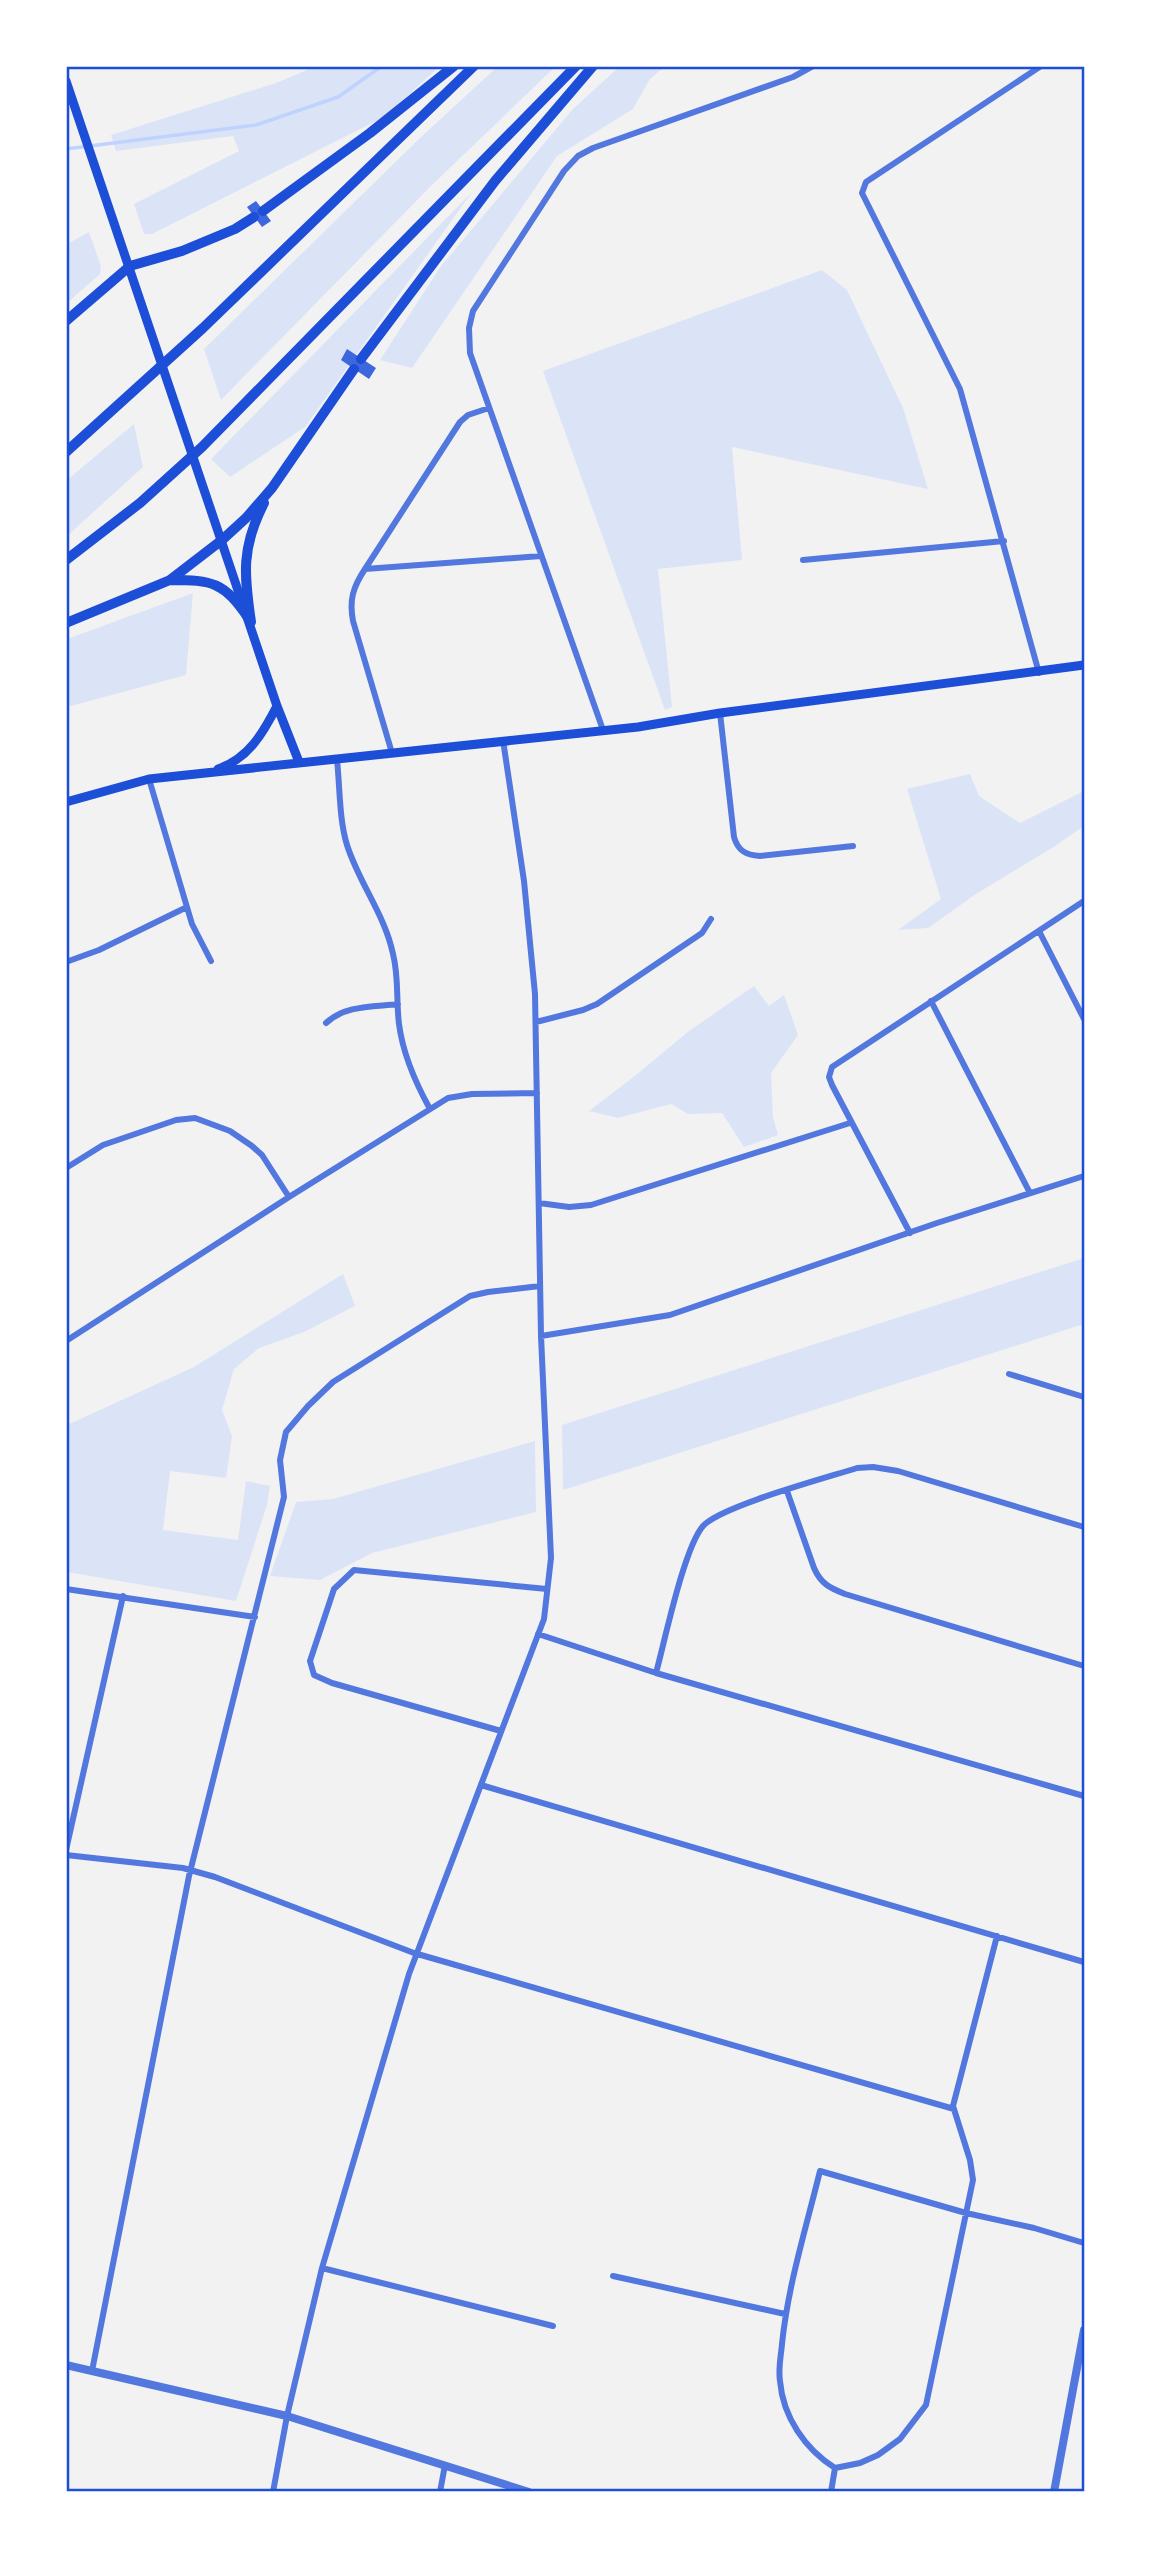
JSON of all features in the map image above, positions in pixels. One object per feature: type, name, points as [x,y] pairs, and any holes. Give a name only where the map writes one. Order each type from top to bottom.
[{"type":"highway","points":[[66,321],[130,267],[182,251],[235,229],[258,214],[370,133],[454,66]]},
{"type":"highway","points":[[66,452],[203,328],[474,66]]},
{"type":"highway","points":[[66,560],[140,503],[202,447],[576,66]]},
{"type":"highway","points":[[362,359],[495,181],[593,66]]},
{"type":"highway","points":[[66,623],[170,580],[222,540],[272,488],[354,369]]},
{"type":"highway","points":[[251,622],[245,572],[246,549],[272,488]]},
{"type":"highway","points":[[170,580],[202,580],[225,588],[251,622]]},
{"type":"main road","points":[[66,81],[251,622],[277,706],[299,762]]},
{"type":"main road","points":[[66,802],[149,779],[603,730],[1084,665]]},
{"type":"main road","points":[[205,773],[241,757],[256,743],[277,706]]},
{"type":"street","points":[[603,730],[470,353],[469,328],[472,311],[571,164],[593,148],[793,77],[813,66]]},
{"type":"street","points":[[1039,673],[960,389],[862,193],[866,182],[1041,66]]},
{"type":"street","points":[[392,753],[350,604],[352,593],[460,422],[468,415],[489,408]]},
{"type":"street","points":[[803,559],[1004,541]]},
{"type":"street","points":[[365,569],[541,556]]},
{"type":"street","points":[[720,713],[734,837],[741,851],[760,856],[853,846]]},
{"type":"street","points":[[273,2491],[322,2268],[417,1954],[544,1619],[551,1558],[541,1336],[535,994],[524,881],[503,740]]},
{"type":"street","points":[[337,760],[346,842],[354,864],[378,909],[390,942],[397,980],[404,1055],[430,1109]]},
{"type":"street","points":[[149,779],[187,906],[198,937],[211,961]]},
{"type":"street","points":[[909,1233],[850,1123],[829,1077],[832,1067],[1084,901]]},
{"type":"street","points":[[66,962],[99,950],[187,906]]},
{"type":"street","points":[[536,1022],[597,1004],[702,933],[711,919]]},
{"type":"street","points":[[1039,931],[1084,1019]]},
{"type":"street","points":[[931,1001],[1030,1193]]},
{"type":"street","points":[[327,1023],[336,1014],[346,1010],[398,1004]]},
{"type":"street","points":[[66,1341],[448,1098],[472,1094],[537,1093]]},
{"type":"street","points":[[66,1168],[103,1145],[176,1120],[195,1118],[230,1131],[252,1146],[262,1155],[289,1197]]},
{"type":"street","points":[[539,1203],[569,1207],[591,1205],[850,1123]]},
{"type":"street","points":[[541,1336],[670,1315],[1084,1176]]},
{"type":"street","points":[[92,2371],[191,1870],[284,1497],[280,1460],[286,1432],[332,1382],[470,1296],[540,1286]]},
{"type":"street","points":[[1009,1374],[1084,1397]]},
{"type":"street","points":[[656,1673],[692,1542],[709,1520],[733,1509],[857,1468],[873,1467],[898,1471],[1084,1527]]},
{"type":"street","points":[[788,1491],[814,1568],[819,1580],[828,1587],[1084,1666]]},
{"type":"street","points":[[501,1731],[332,1683],[314,1675],[310,1661],[334,1589],[354,1570],[547,1589]]},
{"type":"street","points":[[66,1589],[255,1617]]},
{"type":"street","points":[[122,1596],[66,1853],[191,1870],[417,1954],[954,2109]]},
{"type":"street","points":[[538,1634],[656,1673],[1084,1796]]},
{"type":"street","points":[[481,1785],[1084,1962]]},
{"type":"street","points":[[997,1936],[953,2106],[970,2160],[973,2180],[966,2213],[926,2405],[905,2433],[878,2455],[860,2463],[835,2468],[806,2445],[785,2403],[779,2380],[785,2314],[820,2171],[966,2213],[1034,2228],[1084,2243]]},
{"type":"street","points":[[322,2268],[553,2326]]},
{"type":"street","points":[[613,2276],[785,2314]]},
{"type":"street","points":[[1054,2491],[1084,2330]]},
{"type":"street","points":[[66,2365],[288,2416],[529,2491]]},
{"type":"street","points":[[440,2491],[445,2465]]},
{"type":"street","points":[[831,2491],[835,2468]]},
{"type":"shaded area","points":[[307,67],[439,67],[384,117],[152,234],[144,234],[134,204],[239,151],[233,136],[116,151],[111,135],[276,83],[307,70]]},
{"type":"shaded area","points":[[497,67],[555,67],[431,186],[221,400],[204,349],[420,138]]},
{"type":"shaded area","points":[[619,67],[664,67],[650,79],[633,109],[557,156],[412,368],[380,360],[441,266],[573,109]]},
{"type":"shaded area","points":[[472,192],[305,427],[230,477],[211,459]]},
{"type":"shaded area","points":[[89,232],[101,266],[100,274],[67,303],[67,244]]},
{"type":"shaded area","points":[[822,270],[847,290],[903,408],[928,489],[732,447],[742,560],[658,569],[672,707],[665,710],[543,371]]},
{"type":"shaded area","points":[[134,424],[143,467],[67,536],[67,480]]},
{"type":"shaded area","points":[[193,593],[186,675],[67,707],[67,639]]},
{"type":"shaded area","points":[[970,774],[979,796],[1020,823],[1084,791],[1084,826],[976,894],[928,928],[898,930],[941,899],[907,789]]},
{"type":"shaded area","points":[[754,986],[769,1006],[784,995],[798,1035],[771,1073],[773,1117],[778,1135],[744,1147],[722,1113],[688,1114],[671,1104],[618,1118],[589,1111],[689,1031]]},
{"type":"shaded area","points":[[1084,1258],[1084,1324],[563,1490],[562,1425]]},
{"type":"shaded area","points":[[343,1274],[355,1306],[304,1332],[259,1348],[234,1369],[222,1410],[232,1436],[226,1478],[170,1471],[163,1530],[238,1540],[246,1481],[270,1486],[267,1505],[236,1601],[67,1572],[67,1425],[194,1367]]},
{"type":"shaded area","points":[[535,1441],[536,1512],[372,1553],[320,1580],[270,1576],[296,1502],[333,1499]]},
{"type":"building","points":[[256,201],[271,221],[262,227],[247,207]]},
{"type":"building","points":[[347,349],[376,368],[369,379],[341,360]]},
{"type":"waterway","points":[[66,149],[256,125],[338,97],[382,66]]}]
